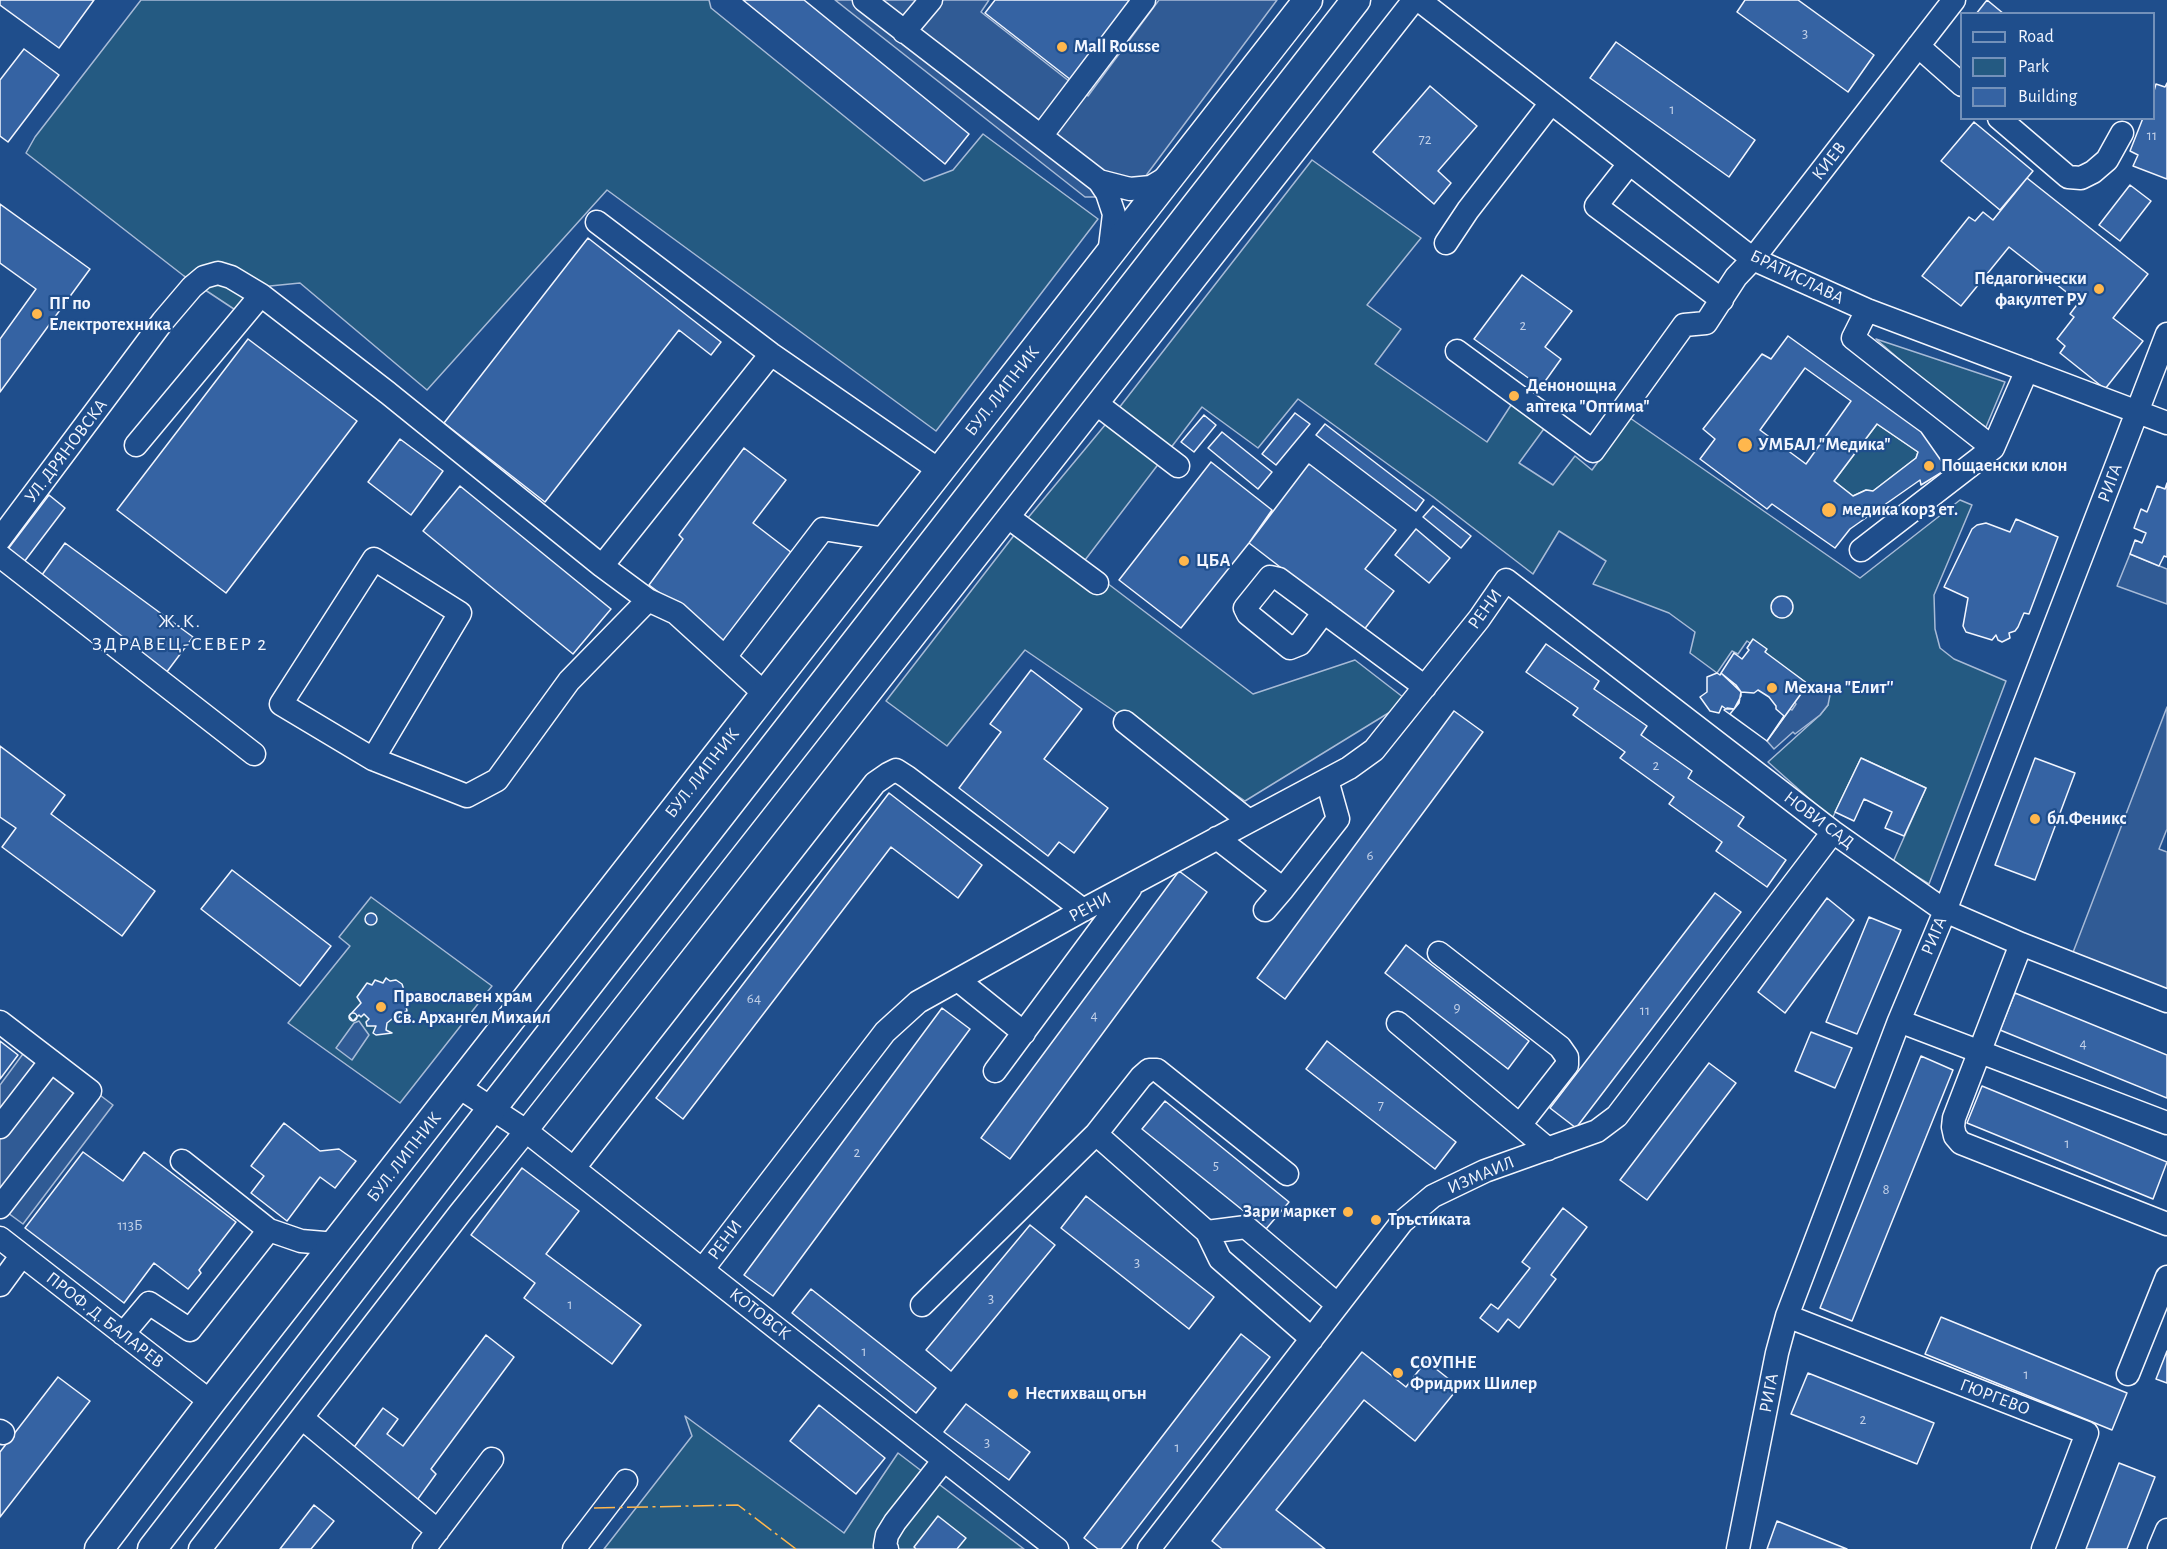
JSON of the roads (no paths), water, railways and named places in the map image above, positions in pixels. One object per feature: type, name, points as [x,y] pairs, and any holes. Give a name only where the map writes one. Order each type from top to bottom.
[{"type":"main road","name":"БУЛ. ЛИПНИК","points":[[99,1549],[764,693],[798,654],[939,470],[1308,0]]},
{"type":"main road","points":[[160,1546],[492,1107],[1356,0]]},
{"type":"street","points":[[864,0],[1099,181],[1107,193],[1114,214],[1109,255]]},
{"type":"street","points":[[904,32],[931,0]]},
{"type":"street","points":[[1041,136],[1144,0]]},
{"type":"street","points":[[201,1549],[460,1213],[1416,0]]},
{"type":"street","name":"БРАТИСЛАВА","points":[[1416,0],[1753,259],[1867,310],[2167,423]]},
{"type":"street","name":"КИЕВ","points":[[1457,351],[1593,451],[1684,325],[1706,323],[1736,277],[1753,259],[1954,0]]},
{"type":"street","points":[[1918,46],[1960,83]]},
{"type":"street","points":[[1446,243],[1468,210],[1551,103]]},
{"type":"street","points":[[2001,120],[2068,177],[2081,178],[2093,172],[2107,160],[2122,133]]},
{"type":"street","points":[[1629,164],[1596,206],[1722,300]]},
{"type":"street","points":[[1099,181],[1130,189],[1151,187],[1172,174]]},
{"type":"street","points":[[597,222],[771,354],[939,470]]},
{"type":"street","name":"УЛ. ДРЯНОВСКА","points":[[0,539],[163,321],[192,287],[204,277],[218,273],[231,277],[261,295],[388,393],[603,566],[648,600],[676,613],[764,693]]},
{"type":"street","points":[[136,445],[261,295]]},
{"type":"street","points":[[1867,310],[1853,338],[1993,448]]},
{"type":"street","name":"РИГА","points":[[1738,1549],[1777,1353],[1787,1316],[1899,1021],[1945,911],[2167,334]]},
{"type":"street","points":[[603,566],[771,354]]},
{"type":"street","points":[[1861,550],[1993,448],[2027,370]]},
{"type":"street","points":[[1097,404],[1178,466]]},
{"type":"street","points":[[1008,517],[1097,583]]},
{"type":"street","points":[[725,657],[823,529],[886,539]]},
{"type":"street","points":[[0,556],[254,754]]},
{"type":"street","points":[[374,759],[460,613],[374,559],[281,704],[374,759],[467,796],[497,780],[569,681],[648,600]]},
{"type":"street","name":"НОВИ САД","points":[[1506,580],[1833,832],[1945,911],[2021,944],[2167,1001]]},
{"type":"street","name":"РЕНИ","points":[[703,1269],[885,1032],[918,1002],[1083,910],[1327,780],[1374,750],[1479,619],[1506,580]]},
{"type":"street","points":[[1324,612],[1425,687]]},
{"type":"street","points":[[1125,722],[1249,821]]},
{"type":"street","points":[[574,1168],[875,783],[888,774],[896,770],[907,777],[1083,910]]},
{"type":"street","points":[[1265,910],[1338,819],[1327,780]]},
{"type":"street","name":"ИЗМАИЛ","points":[[1149,1549],[1402,1222],[1433,1196],[1485,1170],[1598,1131],[1617,1116],[1833,832]]},
{"type":"street","points":[[1217,838],[1283,889]]},
{"type":"street","points":[[995,1071],[1135,883]]},
{"type":"street","points":[[2021,944],[1954,1118],[1955,1136],[1961,1143],[2167,1224]]},
{"type":"street","points":[[1439,953],[1560,1047],[1567,1057],[1567,1065],[1520,1125]]},
{"type":"street","points":[[958,980],[1024,1033]]},
{"type":"street","points":[[1899,1021],[2167,1122]]},
{"type":"street","points":[[0,1022],[90,1091],[7,1183],[0,1208]]},
{"type":"street","points":[[1398,1023],[1548,1149]]},
{"type":"street","points":[[0,1127],[51,1061]]},
{"type":"street","points":[[922,1305],[1096,1134],[1149,1070],[1157,1070],[1287,1174]]},
{"type":"street","name":"КОТОВСК","points":[[459,1087],[492,1107],[574,1168],[1057,1549]]},
{"type":"street","points":[[1096,1134],[1207,1232],[1220,1259],[1312,1339]]},
{"type":"street","points":[[182,1161],[269,1230],[301,1241],[336,1244]]},
{"type":"street","points":[[1207,1232],[1245,1227],[1338,1305]]},
{"type":"street","points":[[123,1334],[148,1303],[190,1330],[269,1230]]},
{"type":"street","name":"ПРОФ. Д. БАЛАРЕВ","points":[[0,1238],[211,1402]]},
{"type":"street","points":[[0,1285],[22,1255]]},
{"type":"street","points":[[2128,1374],[2167,1277]]},
{"type":"street","name":"ГЮРГЕВО","points":[[1787,1316],[2087,1433],[2043,1549]]},
{"type":"street","points":[[302,1418],[438,1531]]},
{"type":"street","points":[[424,1549],[492,1459]]},
{"type":"street","points":[[887,1549],[885,1546],[887,1535],[895,1522],[944,1460]]},
{"type":"street","points":[[574,1549],[626,1480]]},
{"type":"street","points":[[2160,1549],[2167,1530]]},
{"type":"place","name":"Mall Rousse","points":[[1062,47]]},
{"type":"place","name":"Педагогически факултет РУ","points":[[2099,289]]},
{"type":"place","name":"ПГ по Електротехника","points":[[37,314]]},
{"type":"place","name":"Денонощна аптека \"Оптима\"","points":[[1514,396]]},
{"type":"place","name":"УМБАЛ \"Медика\"","points":[[1745,445]]},
{"type":"place","name":"Пощаенски клон","points":[[1929,466]]},
{"type":"place","name":"медика кор3 ет.","points":[[1829,510]]},
{"type":"place","name":"ЦБА","points":[[1184,561]]},
{"type":"place","name":"Механа \"Елит''","points":[[1772,688]]},
{"type":"place","name":"бл.Феникс","points":[[2035,819]]},
{"type":"place","name":"Православен храм Св. Архангел Михаил","points":[[381,1007]]},
{"type":"place","name":"Зари маркет","points":[[1348,1212]]},
{"type":"place","name":"Тръстиката","points":[[1376,1220]]},
{"type":"place","name":"СОУПНЕ Фридрих Шилер","points":[[1398,1373]]},
{"type":"place","name":"Нестихващ огън","points":[[1013,1394]]},
{"type":"district","name":"Ж.К. ЗДРАВЕЦ-СЕВЕР 2","points":[[180,632]]}]
